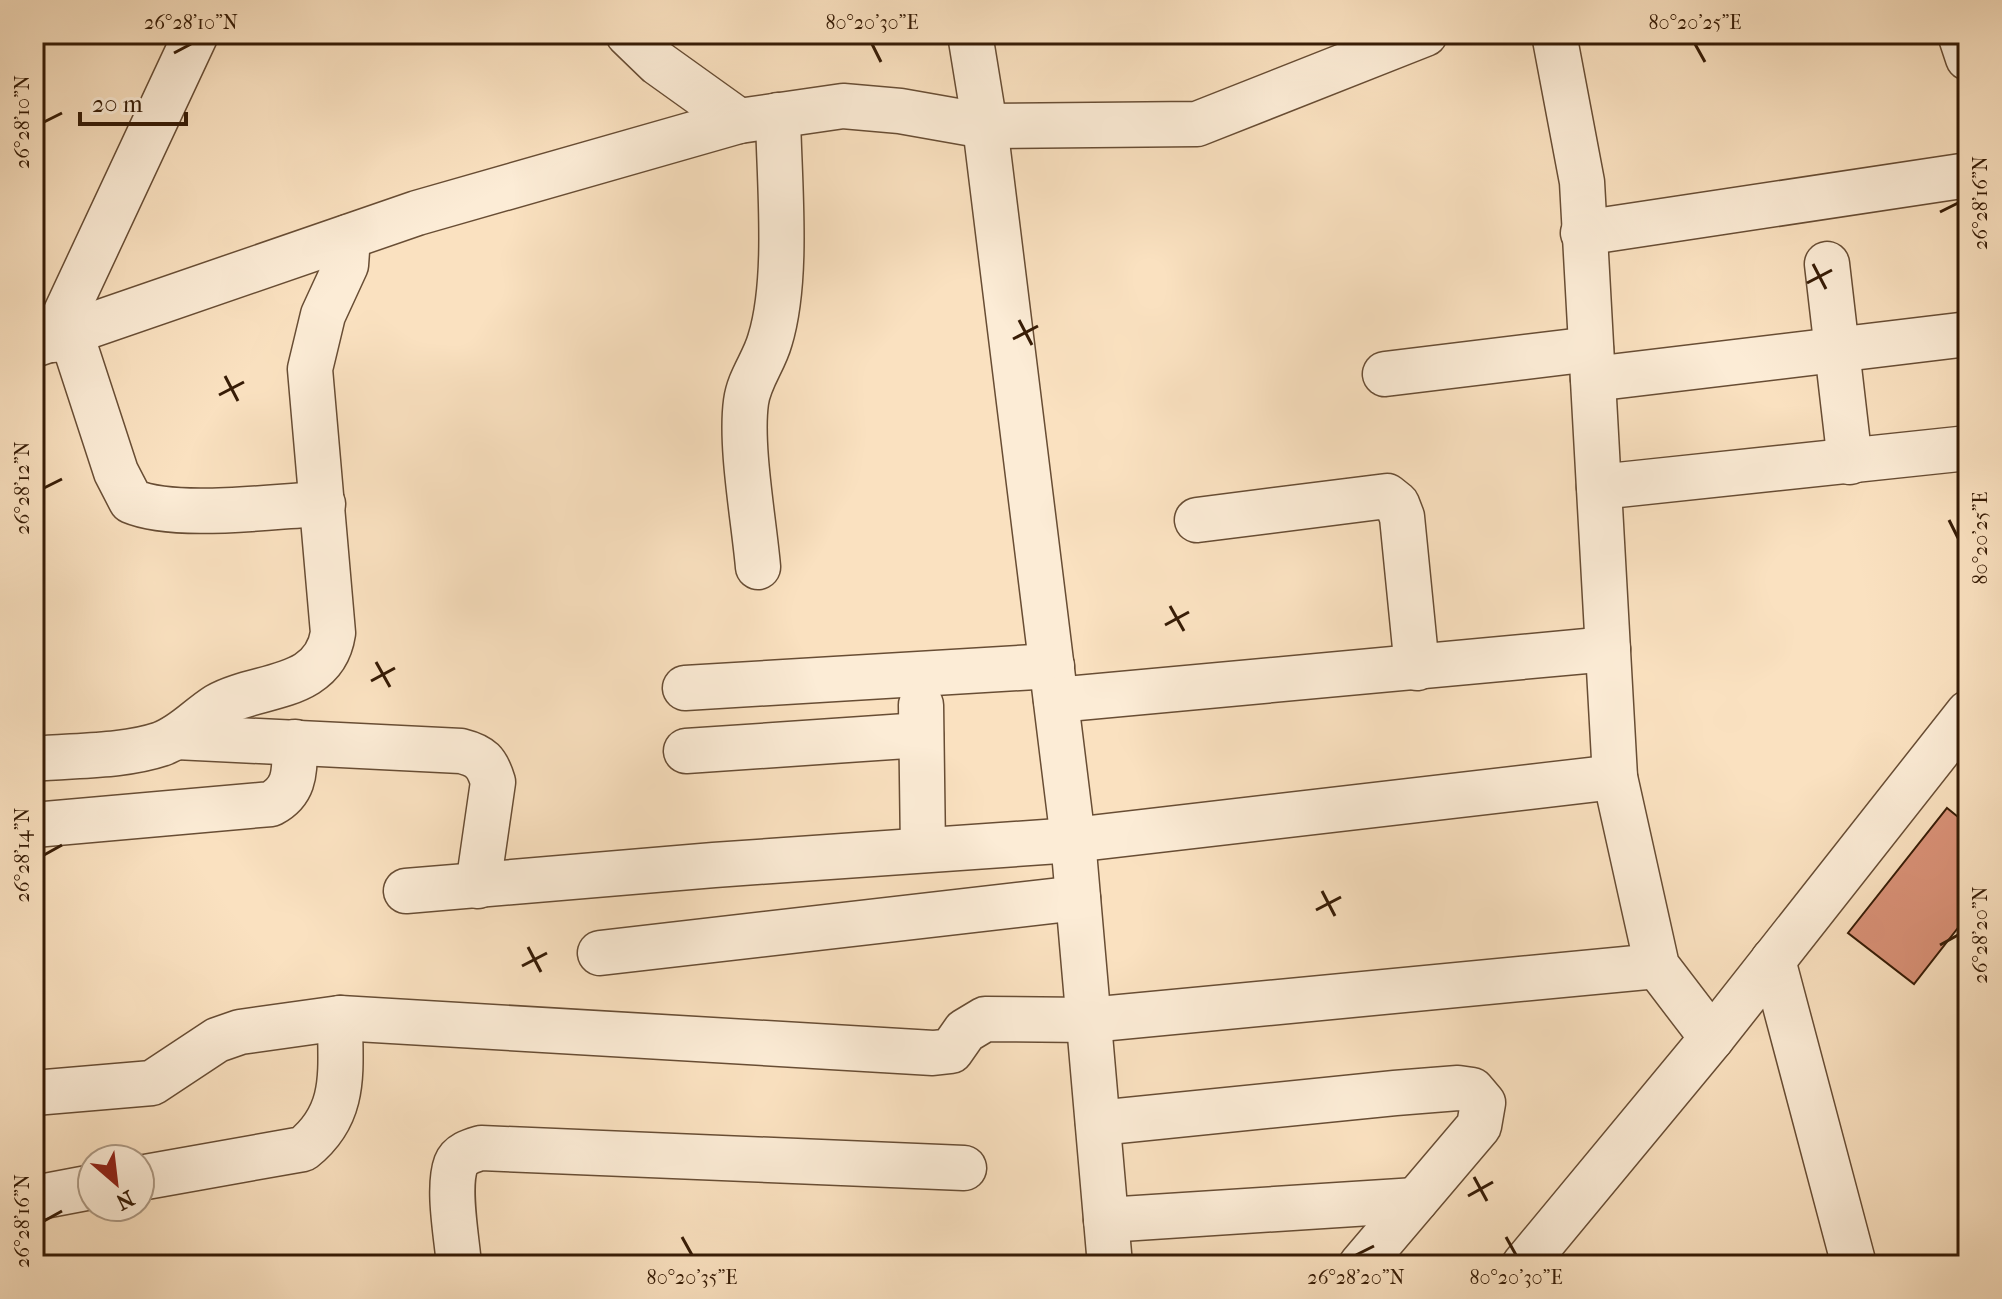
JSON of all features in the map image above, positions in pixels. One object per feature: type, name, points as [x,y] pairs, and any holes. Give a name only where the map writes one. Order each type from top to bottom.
[{"type":"street","points":[[53,340],[196,34]]},
{"type":"street","points":[[628,34],[658,63],[759,118]]},
{"type":"street","points":[[970,34],[985,126],[1073,840],[1110,1265]]},
{"type":"street","points":[[53,340],[417,213],[759,118],[843,106],[900,111],[985,126],[1197,124],[1425,34]]},
{"type":"street","points":[[1554,34],[1582,182],[1615,777],[1657,966],[1712,1038]]},
{"type":"street","points":[[1960,34],[1968,58]]},
{"type":"street","points":[[758,567],[745,420],[751,379],[770,342],[779,266],[759,118]]},
{"type":"street","points":[[1583,233],[1968,175]]},
{"type":"street","points":[[176,737],[218,705],[290,682],[309,673],[325,659],[333,633],[310,369],[323,315],[346,265],[348,237]]},
{"type":"street","points":[[1827,264],[1850,462]]},
{"type":"street","points":[[1385,374],[1837,351],[1968,334]]},
{"type":"street","points":[[53,340],[131,501],[150,509],[177,510],[323,504]]},
{"type":"street","points":[[1599,487],[1968,448]]},
{"type":"street","points":[[1197,520],[1387,496],[1397,504],[1402,517],[1417,668]]},
{"type":"street","points":[[685,688],[920,674],[1054,683],[1417,668],[1608,649]]},
{"type":"street","points":[[920,674],[923,850]]},
{"type":"street","points":[[1524,1265],[1712,1038],[1968,713]]},
{"type":"street","points":[[686,751],[921,735]]},
{"type":"street","points":[[34,759],[134,750],[176,737],[461,751],[479,755],[488,766],[493,782],[478,886]]},
{"type":"street","points":[[34,825],[271,804],[286,796],[293,784],[295,742]]},
{"type":"street","points":[[406,891],[1073,840],[1615,777]]},
{"type":"street","points":[[600,953],[1078,898]]},
{"type":"street","points":[[1773,960],[1854,1265]]},
{"type":"street","points":[[34,1093],[152,1083],[217,1040],[240,1032],[340,1018],[933,1053],[951,1051],[965,1031],[985,1019],[1089,1020],[1657,966]]},
{"type":"street","points":[[156,1175],[303,1149],[321,1135],[334,1114],[340,1080],[340,1018]]},
{"type":"street","points":[[1098,1123],[1411,1092],[1458,1088],[1472,1090],[1483,1103],[1479,1126],[1361,1265]]},
{"type":"street","points":[[459,1265],[454,1205],[456,1164],[466,1152],[481,1148],[964,1168]]},
{"type":"street","points":[[34,1198],[76,1190]]},
{"type":"street","points":[[1106,1220],[1416,1200]]},
{"type":"building","points":[[1947,808],[1968,825],[1968,915],[1914,984],[1848,933]]}]
